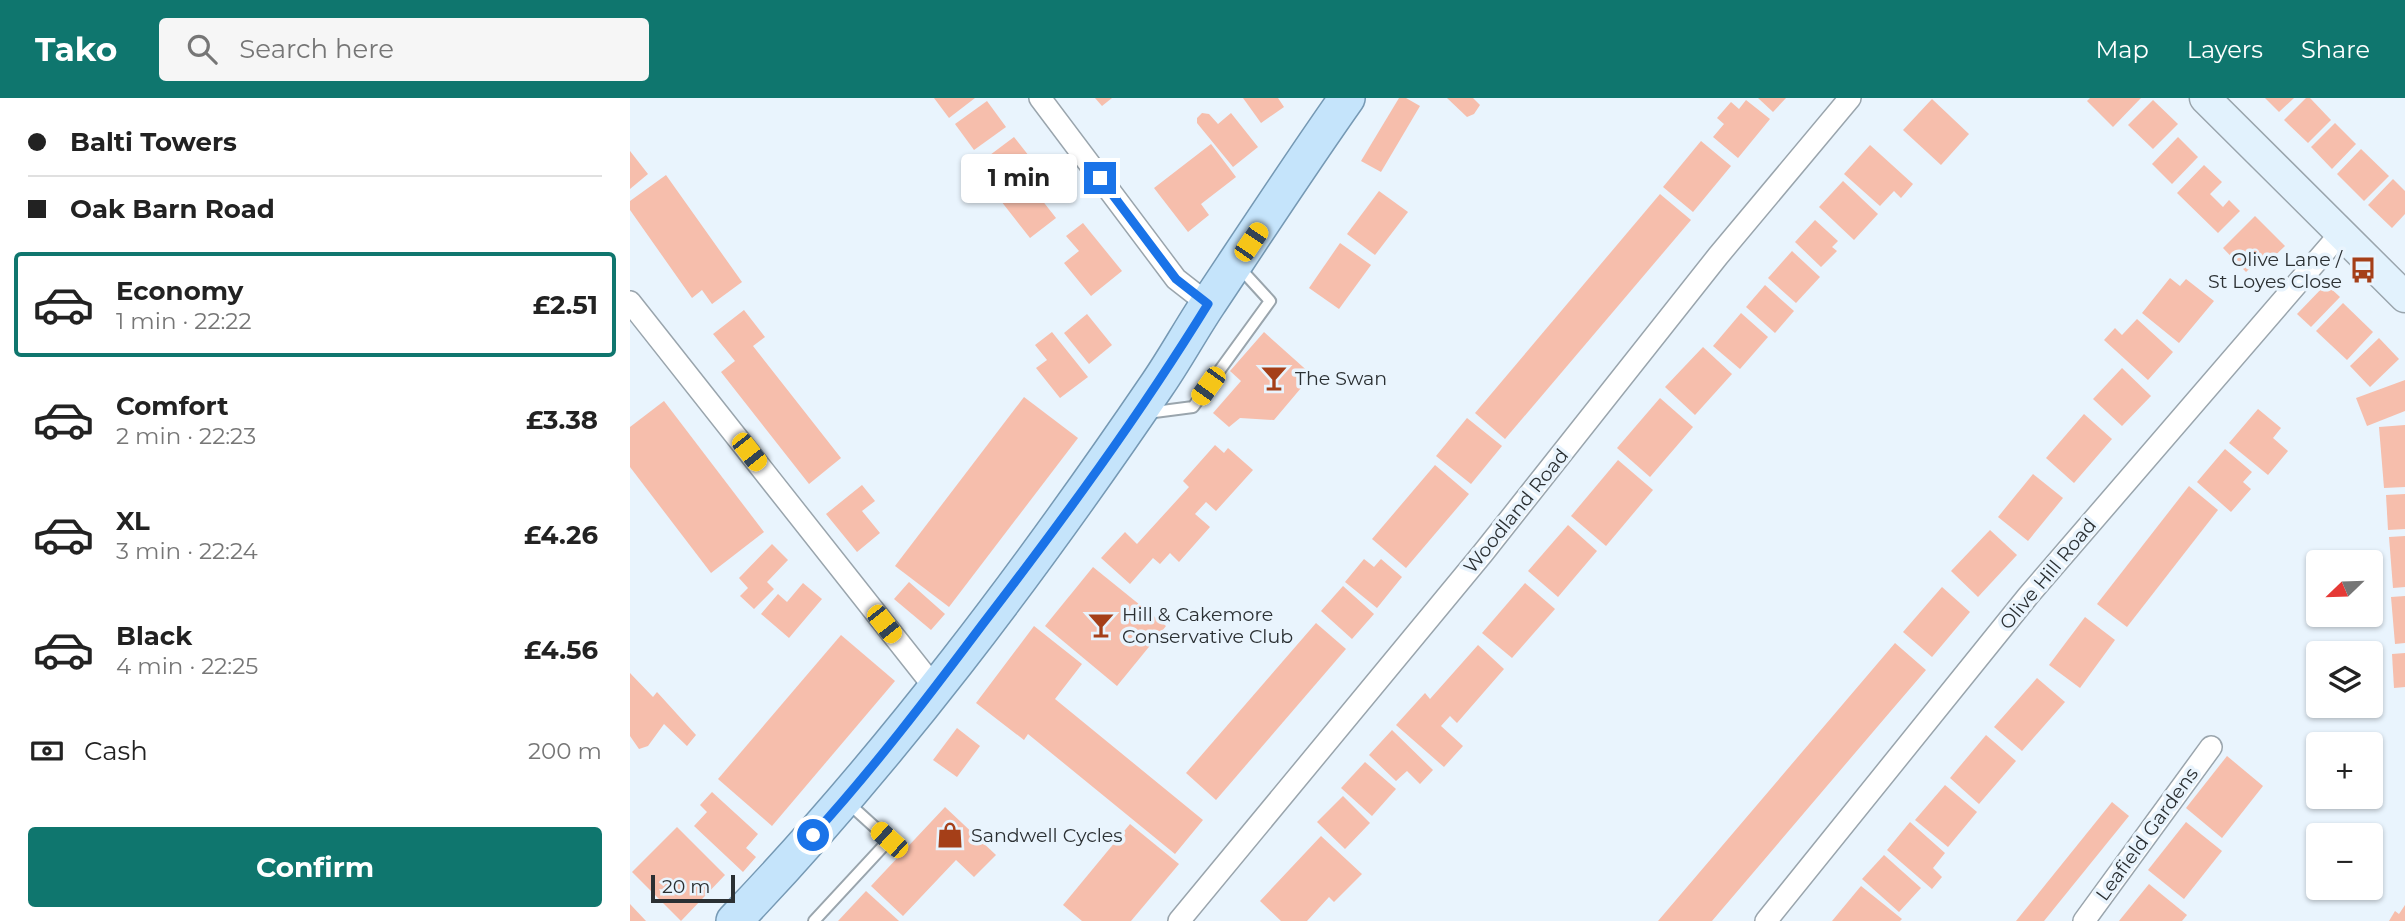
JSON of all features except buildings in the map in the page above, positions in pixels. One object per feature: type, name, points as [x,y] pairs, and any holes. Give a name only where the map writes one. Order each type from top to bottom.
[{"type":"main road","points":[[734,921],[845,800],[935,688],[1059,525],[1136,415],[1347,98]]},
{"type":"street","points":[[1040,98],[1176,279],[1208,304]]},
{"type":"street","name":"Woodland Road","points":[[1179,921],[1483,553],[1710,267],[1850,98]]},
{"type":"street","points":[[2205,98],[2405,297]]},
{"type":"street","name":"Olive Hill Road","points":[[1766,921],[2028,596],[2340,234]]},
{"type":"street","points":[[630,302],[935,688]]},
{"type":"street","name":"Leafield Gardens","points":[[2084,921],[2211,747]]},
{"type":"lane","points":[[1136,415],[1193,407],[1270,300],[1236,264]]},
{"type":"lane","points":[[814,921],[889,840],[845,800]]},
{"type":"place","name":"Olive Lane / St Loyes Close","points":[[2363,270]]},
{"type":"place","name":"The Swan","points":[[1274,378]]},
{"type":"place","name":"Hill & Cakemore Conservative Club","points":[[1101,625]]},
{"type":"place","name":"Sandwell Cycles","points":[[950,835]]},
{"type":"route","points":[[813,835],[845,800],[935,688],[1059,525],[1158,383],[1208,304],[1176,279],[1100,178]]}]
